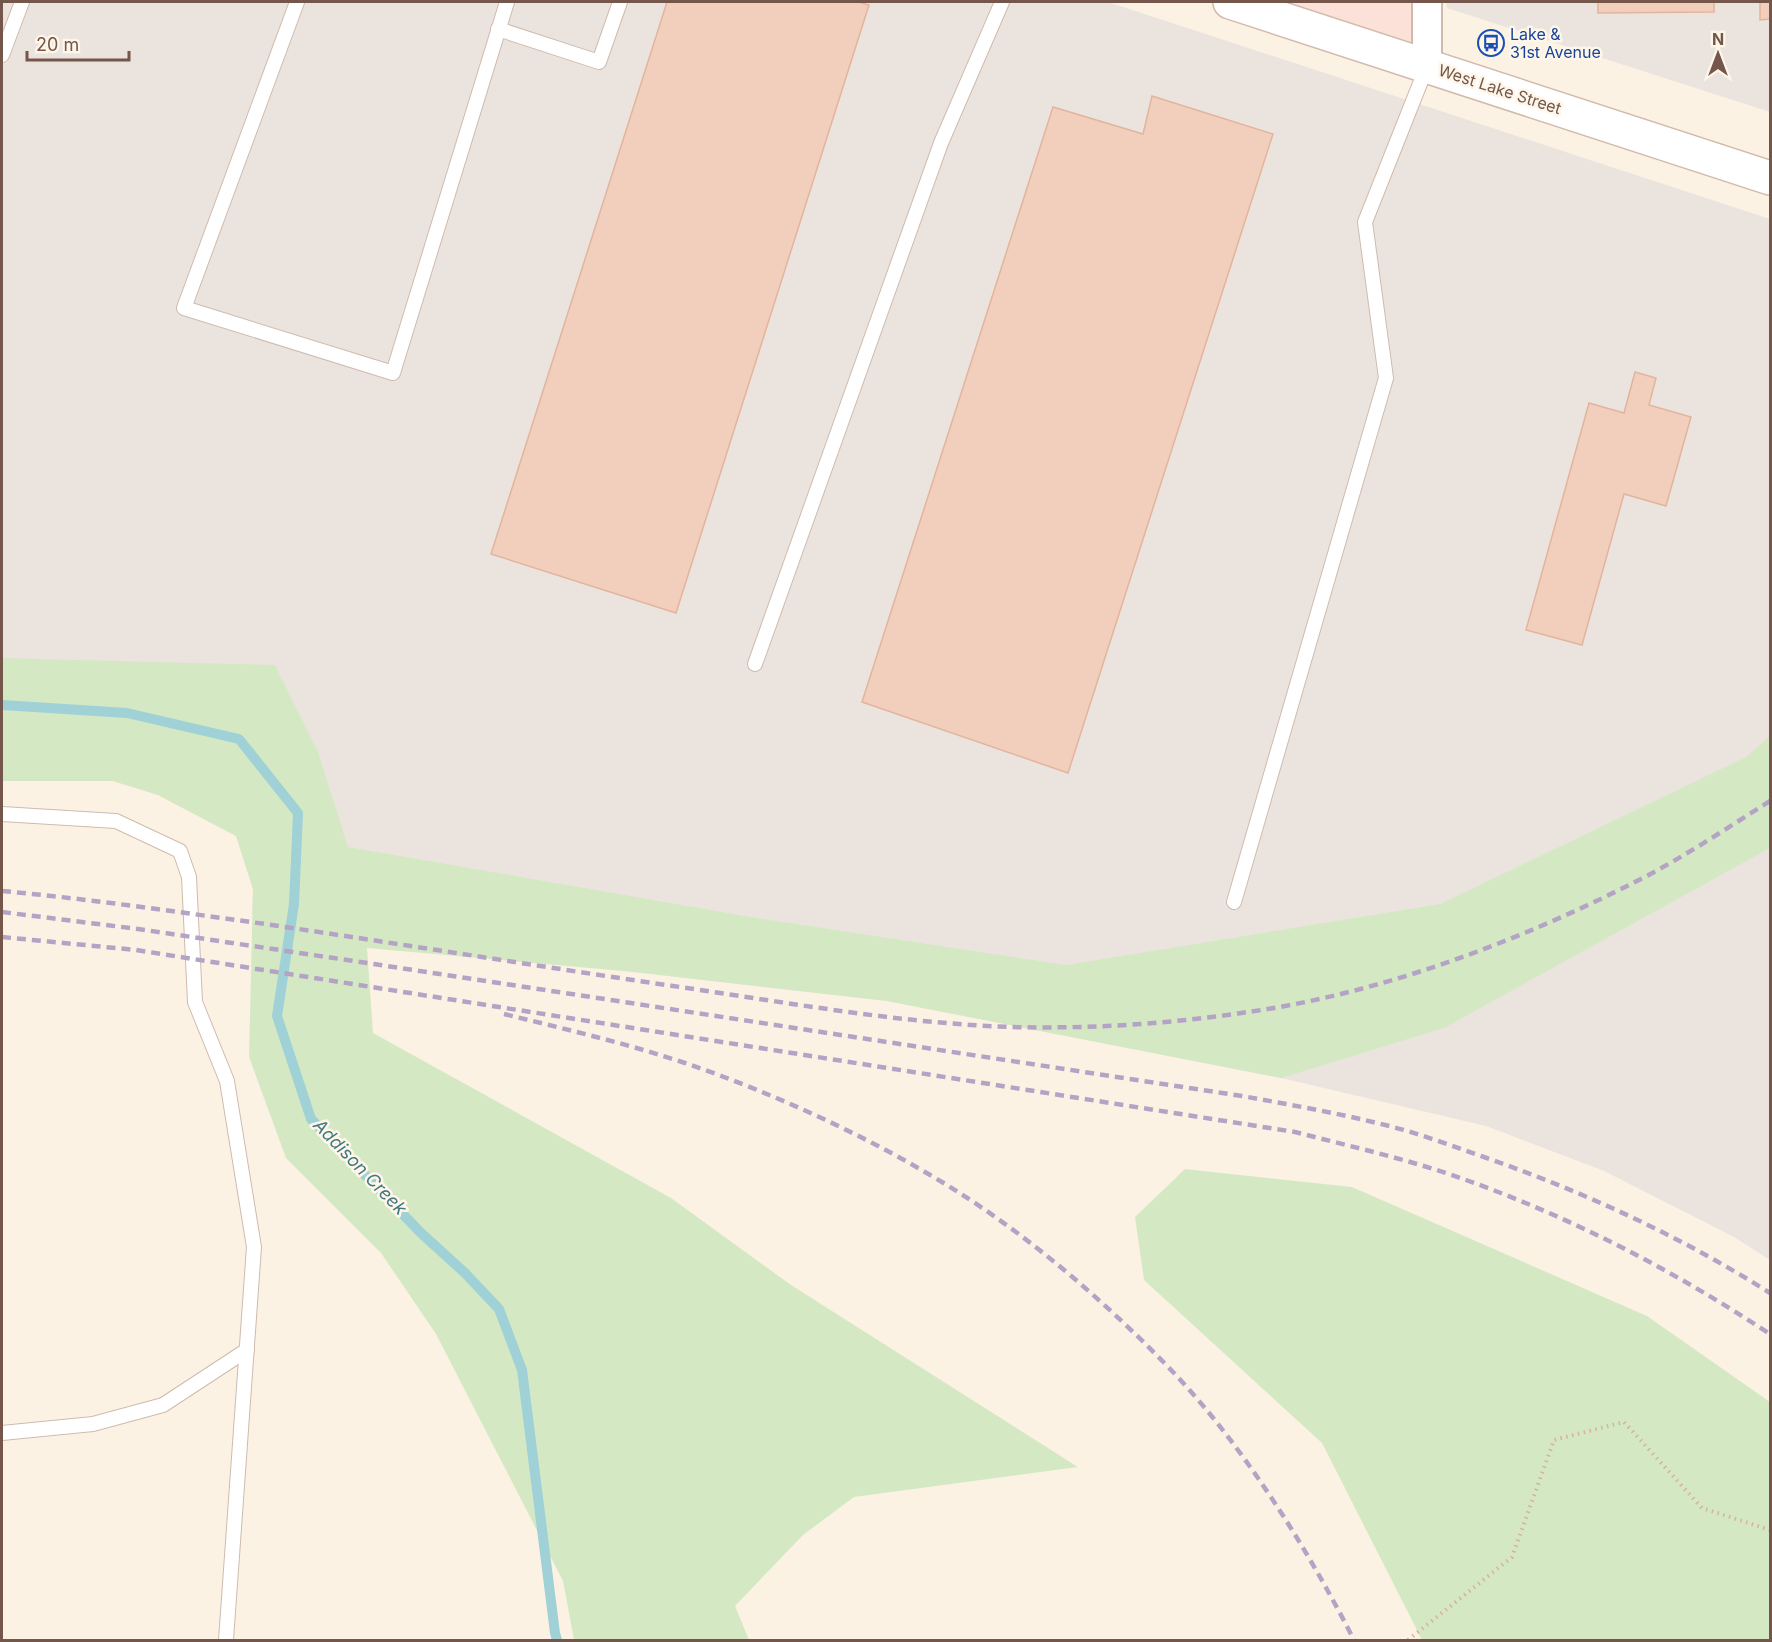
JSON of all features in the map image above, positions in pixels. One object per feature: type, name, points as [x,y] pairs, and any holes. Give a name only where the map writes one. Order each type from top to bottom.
[{"type":"main road","name":"West Lake Street","points":[[1230,2],[1770,178]]},
{"type":"street","points":[[1427,2],[1427,66]]},
{"type":"lane","points":[[2,55],[22,2]]},
{"type":"lane","points":[[297,2],[184,308],[393,373],[507,2]]},
{"type":"lane","points":[[498,29],[599,62],[620,2]]},
{"type":"lane","points":[[755,664],[941,143],[1002,2]]},
{"type":"lane","points":[[1234,902],[1386,378],[1365,222],[1427,66]]},
{"type":"lane","points":[[2,814],[116,821],[180,851],[189,877],[195,1002],[227,1081],[254,1247],[226,1641]]},
{"type":"lane","points":[[2,1433],[93,1424],[163,1405],[247,1350]]},
{"type":"path","points":[[1408,1641],[1512,1557],[1554,1440],[1624,1422],[1702,1508],[1770,1530]]},
{"type":"shaded area","points":[[2,2],[1108,2],[1770,219],[1770,1260],[1734,1237],[1604,1171],[1486,1126],[1281,1078],[887,1001],[634,972],[252,914],[253,889],[236,836],[158,795],[113,781],[2,781]]},
{"type":"shaded area","points":[[1230,2],[1427,2],[1427,66]]},
{"type":"shaded area","points":[[1446,2],[1770,2],[1770,112],[1447,8]]},
{"type":"green space","points":[[2,658],[275,665],[318,752],[348,847],[757,918],[1066,965],[1440,904],[1746,757],[1770,736],[1770,848],[1444,1028],[1281,1078],[887,1001],[634,972],[367,948],[373,1033],[671,1198],[791,1285],[1078,1467],[854,1497],[803,1535],[735,1606],[749,1640],[574,1640],[563,1581],[436,1334],[381,1253],[286,1158],[249,1057],[253,889],[236,836],[158,795],[113,781],[2,781]]},
{"type":"green space","points":[[1185,1169],[1352,1187],[1647,1316],[1770,1402],[1770,1640],[1422,1640],[1322,1443],[1144,1280],[1135,1217]]},
{"type":"building","points":[[667,2],[858,2],[869,5],[676,613],[491,554]]},
{"type":"building","points":[[1598,2],[1714,2],[1714,12],[1598,13]]},
{"type":"building","points":[[1760,2],[1770,2],[1770,19],[1760,20]]},
{"type":"building","points":[[1152,96],[1273,134],[1068,773],[862,702],[1053,107],[1143,134]]},
{"type":"building","points":[[1635,372],[1656,378],[1649,405],[1691,417],[1666,506],[1624,494],[1582,645],[1526,630],[1589,403],[1624,413]]},
{"type":"waterway","name":"Addison Creek","points":[[2,705],[127,713],[239,739],[298,813],[294,904],[277,1016],[311,1119],[421,1233],[465,1273],[499,1309],[522,1370],[557,1640]]},
{"type":"railway","points":[[2,891],[265,924],[799,1005],[925,1021],[1010,1027],[1159,1023],[1297,1004],[1346,993],[1443,964],[1538,927],[1629,885],[1683,856],[1770,801]]},
{"type":"railway","points":[[2,912],[138,929],[374,964],[1242,1096],[1374,1122],[1484,1157],[1595,1200],[1666,1234],[1770,1293]]},
{"type":"railway","points":[[2,937],[136,950],[1295,1132],[1445,1173],[1546,1212],[1585,1229],[1660,1268],[1770,1334]]},
{"type":"railway","points":[[504,1014],[662,1056],[755,1089],[894,1154],[958,1192],[1015,1231],[1124,1323],[1200,1402],[1250,1466],[1273,1500],[1316,1570],[1354,1640]]},
{"type":"place","name":"Lake & 31st Avenue","points":[[1491,43]]}]
